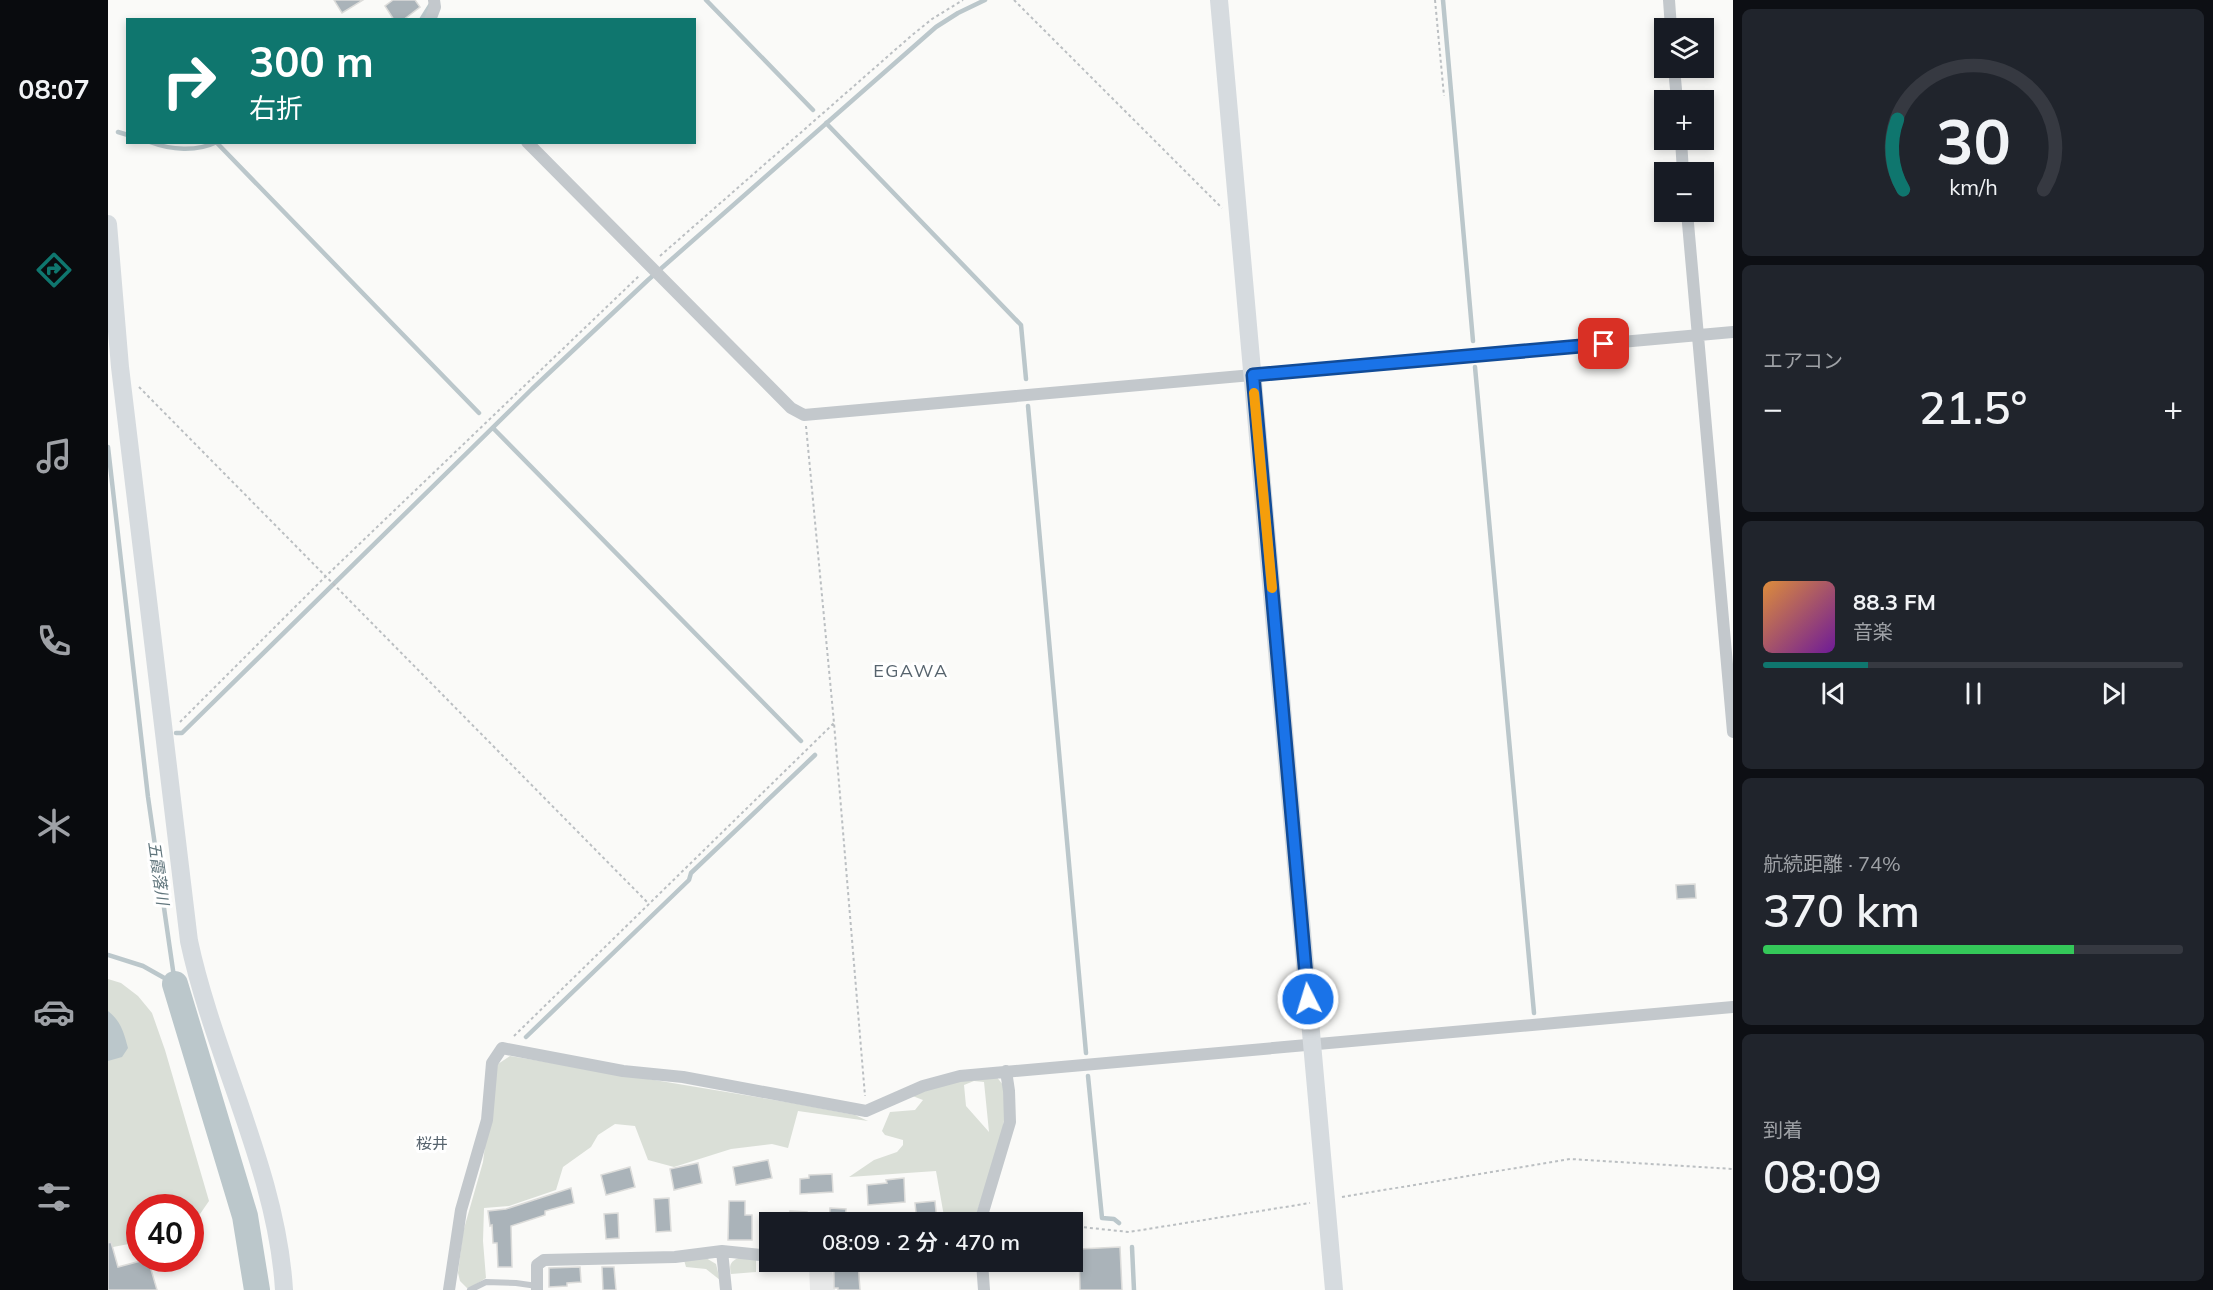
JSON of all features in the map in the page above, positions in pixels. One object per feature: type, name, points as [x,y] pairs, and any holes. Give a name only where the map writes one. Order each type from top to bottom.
[{"type":"street","points":[[431,18],[435,7],[434,0]]},
{"type":"street","points":[[1219,0],[1334,1290]]},
{"type":"street","points":[[1669,0],[1670,18]]},
{"type":"street","points":[[529,144],[791,408],[804,415],[1733,332]]},
{"type":"street","points":[[1688,222],[1733,732]]},
{"type":"street","points":[[108,224],[120,367],[189,941],[205,1004],[278,1229],[284,1290]]},
{"type":"street","points":[[448,1290],[461,1210],[487,1120],[492,1063],[502,1048],[623,1071],[682,1077],[866,1111],[923,1086],[960,1076],[1733,1007]]},
{"type":"street","points":[[983,1212],[1010,1122],[1006,1071]]},
{"type":"street","points":[[537,1288],[537,1265],[544,1260],[675,1257],[722,1251],[759,1256]]},
{"type":"street","points":[[722,1251],[726,1290]]},
{"type":"street","points":[[983,1272],[984,1290]]},
{"type":"lane","points":[[470,1290],[486,1282],[516,1282],[537,1288]]},
{"type":"path","points":[[162,727],[181,722],[326,576],[651,266],[911,36],[932,19],[963,0]]},
{"type":"path","points":[[1014,0],[1227,213],[1239,215]]},
{"type":"path","points":[[1436,0],[1444,96]]},
{"type":"path","points":[[120,367],[649,904]]},
{"type":"path","points":[[804,415],[834,723],[866,1111]]},
{"type":"path","points":[[502,1048],[834,723]]},
{"type":"path","points":[[1083,1227],[1129,1232],[1570,1159],[1733,1169]]},
{"type":"shaded area","points":[[108,979],[121,983],[138,996],[152,1013],[209,1201],[204,1208],[204,1194],[126,1194],[126,1245],[108,1248]]},
{"type":"shaded area","points":[[108,1011],[119,1023],[128,1048],[122,1057],[108,1061]]},
{"type":"shaded area","points":[[510,1056],[798,1104],[855,1115],[868,1121],[798,1111],[788,1148],[772,1144],[731,1149],[674,1167],[648,1160],[635,1126],[615,1124],[598,1135],[591,1147],[563,1167],[556,1190],[509,1206],[484,1208],[483,1241],[486,1278],[467,1288],[460,1281],[458,1273],[463,1232],[483,1162],[495,1066]]},
{"type":"shaded area","points":[[996,1076],[1003,1085],[1005,1115],[1001,1138],[977,1212],[943,1212],[936,1171],[849,1177],[874,1160],[897,1152],[903,1145],[903,1140],[885,1135],[882,1131],[890,1112],[915,1110],[923,1100],[910,1095],[963,1078]],"holes":[[[974,1081],[984,1082],[989,1132],[966,1106],[964,1085]]]},
{"type":"shaded area","points":[[706,1258],[716,1264],[720,1280],[706,1269],[686,1267],[684,1260]]},
{"type":"shaded area","points":[[739,1258],[756,1260],[756,1272],[731,1274],[731,1264]]},
{"type":"shaded area","points":[[809,1272],[832,1272],[835,1290],[810,1290]]},
{"type":"building","points":[[334,0],[363,0],[342,13]]},
{"type":"building","points":[[393,0],[415,0],[420,7],[406,18],[393,18],[385,6]]},
{"type":"building","points":[[1695,884],[1696,898],[1677,899],[1676,885]]},
{"type":"building","points":[[768,1160],[772,1178],[736,1185],[733,1167]]},
{"type":"building","points":[[698,1163],[702,1183],[674,1190],[670,1169]]},
{"type":"building","points":[[630,1167],[635,1187],[606,1195],[601,1175]]},
{"type":"building","points":[[832,1174],[833,1192],[800,1194],[800,1179],[809,1178],[809,1175]]},
{"type":"building","points":[[904,1178],[905,1202],[868,1205],[867,1185]]},
{"type":"building","points":[[571,1188],[574,1203],[545,1211],[545,1215],[511,1226],[512,1267],[498,1267],[497,1243],[493,1243],[488,1211],[506,1209]]},
{"type":"building","points":[[669,1198],[671,1231],[656,1232],[654,1199]]},
{"type":"building","points":[[729,1201],[745,1201],[745,1215],[752,1215],[752,1240],[728,1240]]},
{"type":"building","points":[[935,1201],[936,1212],[916,1212],[915,1203]]},
{"type":"building","points":[[830,1208],[846,1209],[846,1212],[830,1212]]},
{"type":"building","points":[[618,1213],[619,1238],[606,1239],[604,1214]]},
{"type":"building","points":[[111,1242],[118,1267],[126,1265],[126,1272],[152,1272],[157,1290],[108,1290],[108,1243]]},
{"type":"building","points":[[1120,1247],[1122,1290],[1080,1290],[1083,1249]]},
{"type":"building","points":[[580,1267],[581,1282],[549,1287],[549,1268]]},
{"type":"building","points":[[602,1267],[614,1267],[616,1290],[603,1290]]},
{"type":"building","points":[[834,1272],[859,1272],[860,1290],[834,1288]]},
{"type":"waterway","points":[[706,0],[813,110]]},
{"type":"waterway","points":[[176,733],[182,733],[532,389],[648,280],[936,27],[985,0]]},
{"type":"waterway","points":[[1443,0],[1473,341]]},
{"type":"waterway","points":[[422,18],[431,4]]},
{"type":"waterway","points":[[826,123],[1021,325],[1026,379]]},
{"type":"waterway","points":[[118,132],[126,134]]},
{"type":"waterway","points":[[156,144],[184,149],[212,144]]},
{"type":"waterway","points":[[218,144],[479,413]]},
{"type":"waterway","points":[[1475,367],[1534,1013]]},
{"type":"waterway","points":[[1028,406],[1086,1053]]},
{"type":"waterway","points":[[493,428],[801,741]]},
{"type":"waterway","name":"五霞落川","points":[[108,447],[148,797],[175,984]]},
{"type":"waterway","points":[[526,1037],[689,880],[691,873],[815,755]]},
{"type":"waterway","points":[[108,955],[143,966],[175,984]]},
{"type":"waterway","name":"五霞落川","points":[[175,984],[245,1216],[257,1290]]},
{"type":"waterway","points":[[1088,1076],[1102,1218],[1114,1219],[1119,1223]]},
{"type":"waterway","points":[[1132,1247],[1134,1290]]},
{"type":"slow traffic","points":[[1254,393],[1272,588]]},
{"type":"district","name":"EGAWA","points":[[911,670]]},
{"type":"district","name":"桜井","points":[[432,1143]]},
{"type":"route","points":[[1308,999],[1253,375],[1604,344]]}]
